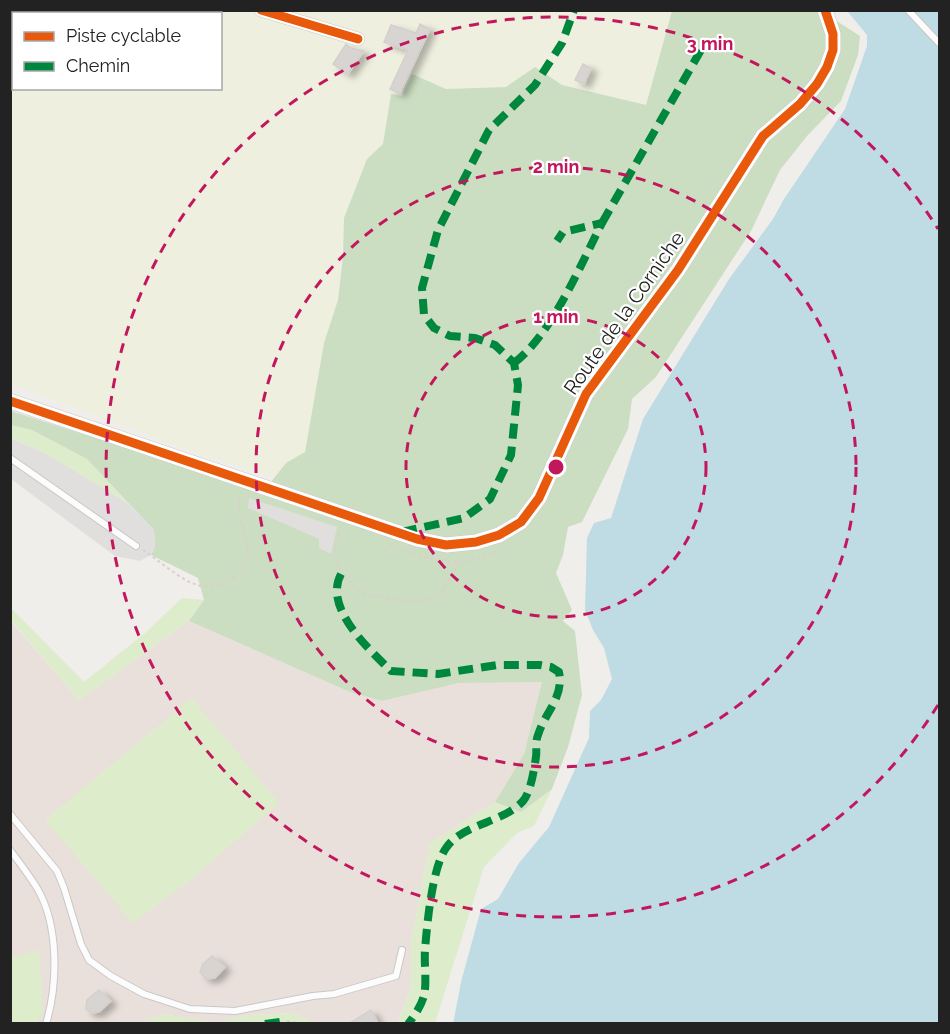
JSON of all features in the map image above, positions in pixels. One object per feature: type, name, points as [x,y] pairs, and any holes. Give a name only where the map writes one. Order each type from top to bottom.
[{"type":"street","points":[[261,10],[358,39]]},
{"type":"street","name":"Route de la Corniche","points":[[10,401],[396,533],[446,544],[476,542],[498,534],[521,522],[539,498],[586,394],[678,270],[763,136],[800,104],[817,84],[827,67],[833,50],[831,24],[825,10]]},
{"type":"lane","points":[[908,10],[939,44]]},
{"type":"lane","points":[[10,458],[136,546]]},
{"type":"lane","points":[[10,814],[57,871],[81,944],[89,960],[111,976],[159,1000],[190,1009],[235,1011],[334,994],[396,976],[402,950]]},
{"type":"lane","points":[[10,850],[38,889],[48,918],[54,947],[55,979],[46,1023]]},
{"type":"path","points":[[136,546],[196,586],[212,588],[226,583],[239,573],[244,562],[247,544],[237,503],[242,493]]},
{"type":"path","points":[[339,532],[335,543],[336,558],[341,573],[365,594],[409,602],[439,597],[459,563]]},
{"type":"path","points":[[287,1021],[300,1023]]},
{"type":"shaded area","points":[[10,438],[49,455],[130,505],[154,530],[155,547],[151,555],[140,561],[115,556],[11,479]]},
{"type":"shaded area","points":[[249,498],[337,527],[331,554],[319,548],[319,539],[248,508]]},
{"type":"shaded area","points":[[10,620],[79,700],[189,621],[350,692],[382,701],[459,683],[543,682],[524,754],[495,802],[430,843],[411,943],[411,988],[397,1023],[312,1023],[295,1013],[248,1015],[215,1023],[163,1014],[144,1023],[11,1023]]},
{"type":"green space","points":[[10,11],[672,11],[646,105],[561,85],[535,67],[506,87],[446,89],[412,74],[402,95],[391,94],[383,144],[367,159],[344,218],[338,300],[324,344],[305,452],[286,463],[275,477],[208,457],[11,384]]},
{"type":"green space","points":[[672,11],[821,11],[860,36],[858,55],[841,101],[807,136],[780,170],[751,231],[656,377],[632,399],[628,429],[582,522],[568,527],[563,555],[556,573],[572,610],[563,621],[575,631],[582,695],[568,747],[552,789],[521,812],[495,802],[524,754],[542,682],[459,683],[382,701],[350,692],[189,621],[204,600],[198,578],[151,555],[155,547],[154,530],[87,459],[32,430],[11,425],[11,411],[263,492],[286,463],[305,452],[324,343],[338,300],[344,218],[367,159],[383,144],[391,94],[402,96],[412,74],[446,89],[506,87],[535,67],[562,85],[646,105]]},
{"type":"green space","points":[[10,425],[32,430],[87,459],[130,505],[49,455],[11,438]]},
{"type":"green space","points":[[182,598],[204,600],[189,621],[79,700],[11,620],[10,607],[84,682],[144,634]]},
{"type":"green space","points":[[192,698],[279,803],[193,878],[133,923],[45,820]]},
{"type":"green space","points":[[552,789],[534,826],[517,833],[484,867],[435,1023],[397,1024],[411,988],[411,943],[430,843],[495,802],[521,812]]},
{"type":"green space","points":[[39,950],[43,1010],[37,1023],[11,1023],[11,958]]},
{"type":"green space","points":[[295,1013],[312,1023],[215,1023],[248,1015]]},
{"type":"green space","points":[[163,1014],[215,1023],[144,1023]]},
{"type":"water","points":[[849,11],[939,11],[939,1023],[453,1024],[461,982],[481,909],[498,899],[519,863],[549,827],[589,738],[590,711],[601,700],[612,679],[604,648],[585,610],[587,538],[594,523],[611,518],[643,419],[729,279],[773,219],[845,109],[867,46],[867,35]]},
{"type":"building","points":[[420,24],[430,29],[400,93],[390,89],[408,50],[384,42],[391,25],[416,33]]},
{"type":"building","points":[[346,44],[351,48],[364,51],[348,74],[333,64]]},
{"type":"building","points":[[583,64],[591,68],[584,84],[575,80]]},
{"type":"building","points":[[212,956],[225,967],[215,978],[206,979],[200,972],[203,964]]},
{"type":"building","points":[[99,990],[111,1001],[99,1012],[91,1013],[86,1009],[87,1000]]},
{"type":"building","points":[[371,1010],[378,1023],[350,1023]]},
{"type":"marked path","points":[[402,532],[464,518],[490,499],[511,455],[518,385],[514,363],[495,345],[475,338],[450,336],[434,328],[424,315],[422,288],[438,230],[489,130],[535,85],[562,43],[574,10]]},
{"type":"marked path","points":[[602,223],[701,50]]},
{"type":"marked path","points":[[514,363],[541,335],[553,317],[575,279],[602,223],[563,232],[557,241]]},
{"type":"marked path","points":[[341,574],[337,587],[338,600],[343,614],[361,640],[391,671],[438,674],[497,665],[540,665],[551,667],[559,672],[559,690],[537,738],[533,774],[526,797],[505,814],[472,828],[453,840],[441,857],[429,912],[424,996],[408,1024]]},
{"type":"marked path","points":[[265,1024],[287,1021]]},
{"type":"cycle path","points":[[261,10],[358,39]]},
{"type":"cycle path","points":[[10,401],[417,539],[446,545],[476,542],[499,535],[521,522],[539,498],[586,394],[678,270],[763,136],[800,104],[817,84],[827,67],[833,50],[833,34],[825,10]]}]
